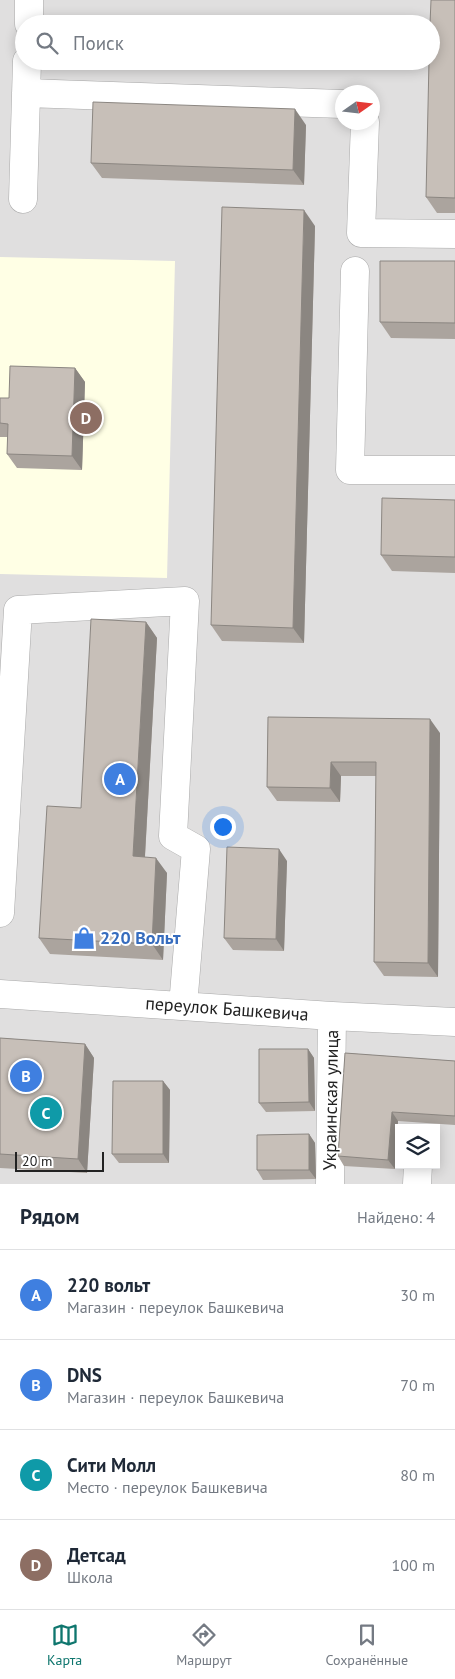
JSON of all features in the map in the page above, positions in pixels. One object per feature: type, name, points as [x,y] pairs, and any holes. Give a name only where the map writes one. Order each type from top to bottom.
[{"type":"street","points":[[29,0],[29,15]]},
{"type":"street","points":[[23,199],[27,70]]},
{"type":"street","points":[[26,93],[335,104]]},
{"type":"street","points":[[366,130],[361,233],[455,234]]},
{"type":"street","points":[[355,271],[350,470],[455,470]]},
{"type":"street","points":[[0,913],[18,610],[185,601],[173,836],[196,849],[183,1006]]},
{"type":"street","name":"переулок Башкевича","points":[[0,994],[332,1016],[455,1022]]},
{"type":"street","name":"Украинская улица","points":[[330,1184],[332,1016]]},
{"type":"street","points":[[417,1184],[418,1169]]},
{"type":"shaded area","points":[[0,0],[455,0],[455,1184],[0,1184]]},
{"type":"shaded area","points":[[0,257],[175,261],[167,578],[0,574]]},
{"type":"building","points":[[431,0],[455,0],[455,198],[426,197],[429,70],[440,70],[440,15],[430,15]]},
{"type":"building","points":[[93,102],[295,109],[293,170],[91,163]]},
{"type":"building","points":[[222,207],[304,210],[293,628],[211,625]]},
{"type":"building","points":[[380,261],[455,261],[455,323],[380,322]]},
{"type":"building","points":[[10,366],[75,368],[72,456],[7,454],[8,424],[0,423],[0,398],[9,398]]},
{"type":"building","points":[[382,498],[455,500],[455,557],[381,555]]},
{"type":"building","points":[[91,619],[146,622],[133,856],[156,858],[152,944],[39,938],[47,806],[81,808]]},
{"type":"building","points":[[268,717],[430,719],[428,963],[374,962],[376,762],[331,762],[330,788],[267,787]]},
{"type":"building","points":[[227,847],[279,849],[276,939],[224,938]]},
{"type":"building","points":[[0,1038],[85,1044],[78,1159],[0,1154]]},
{"type":"building","points":[[259,1049],[308,1049],[309,1102],[259,1103]]},
{"type":"building","points":[[345,1053],[455,1061],[455,1116],[392,1112],[388,1160],[338,1156]]},
{"type":"building","points":[[113,1081],[163,1081],[163,1154],[112,1154]]},
{"type":"building","points":[[309,1134],[309,1170],[257,1170],[257,1135]]},
{"type":"place","name":"Детсад","points":[[86,418]]},
{"type":"place","name":"220 вольт","points":[[120,779]]},
{"type":"place","name":"220 Вольт","points":[[84,938]]},
{"type":"place","name":"DNS","points":[[26,1076]]},
{"type":"place","name":"Сити Молл","points":[[46,1113]]}]
